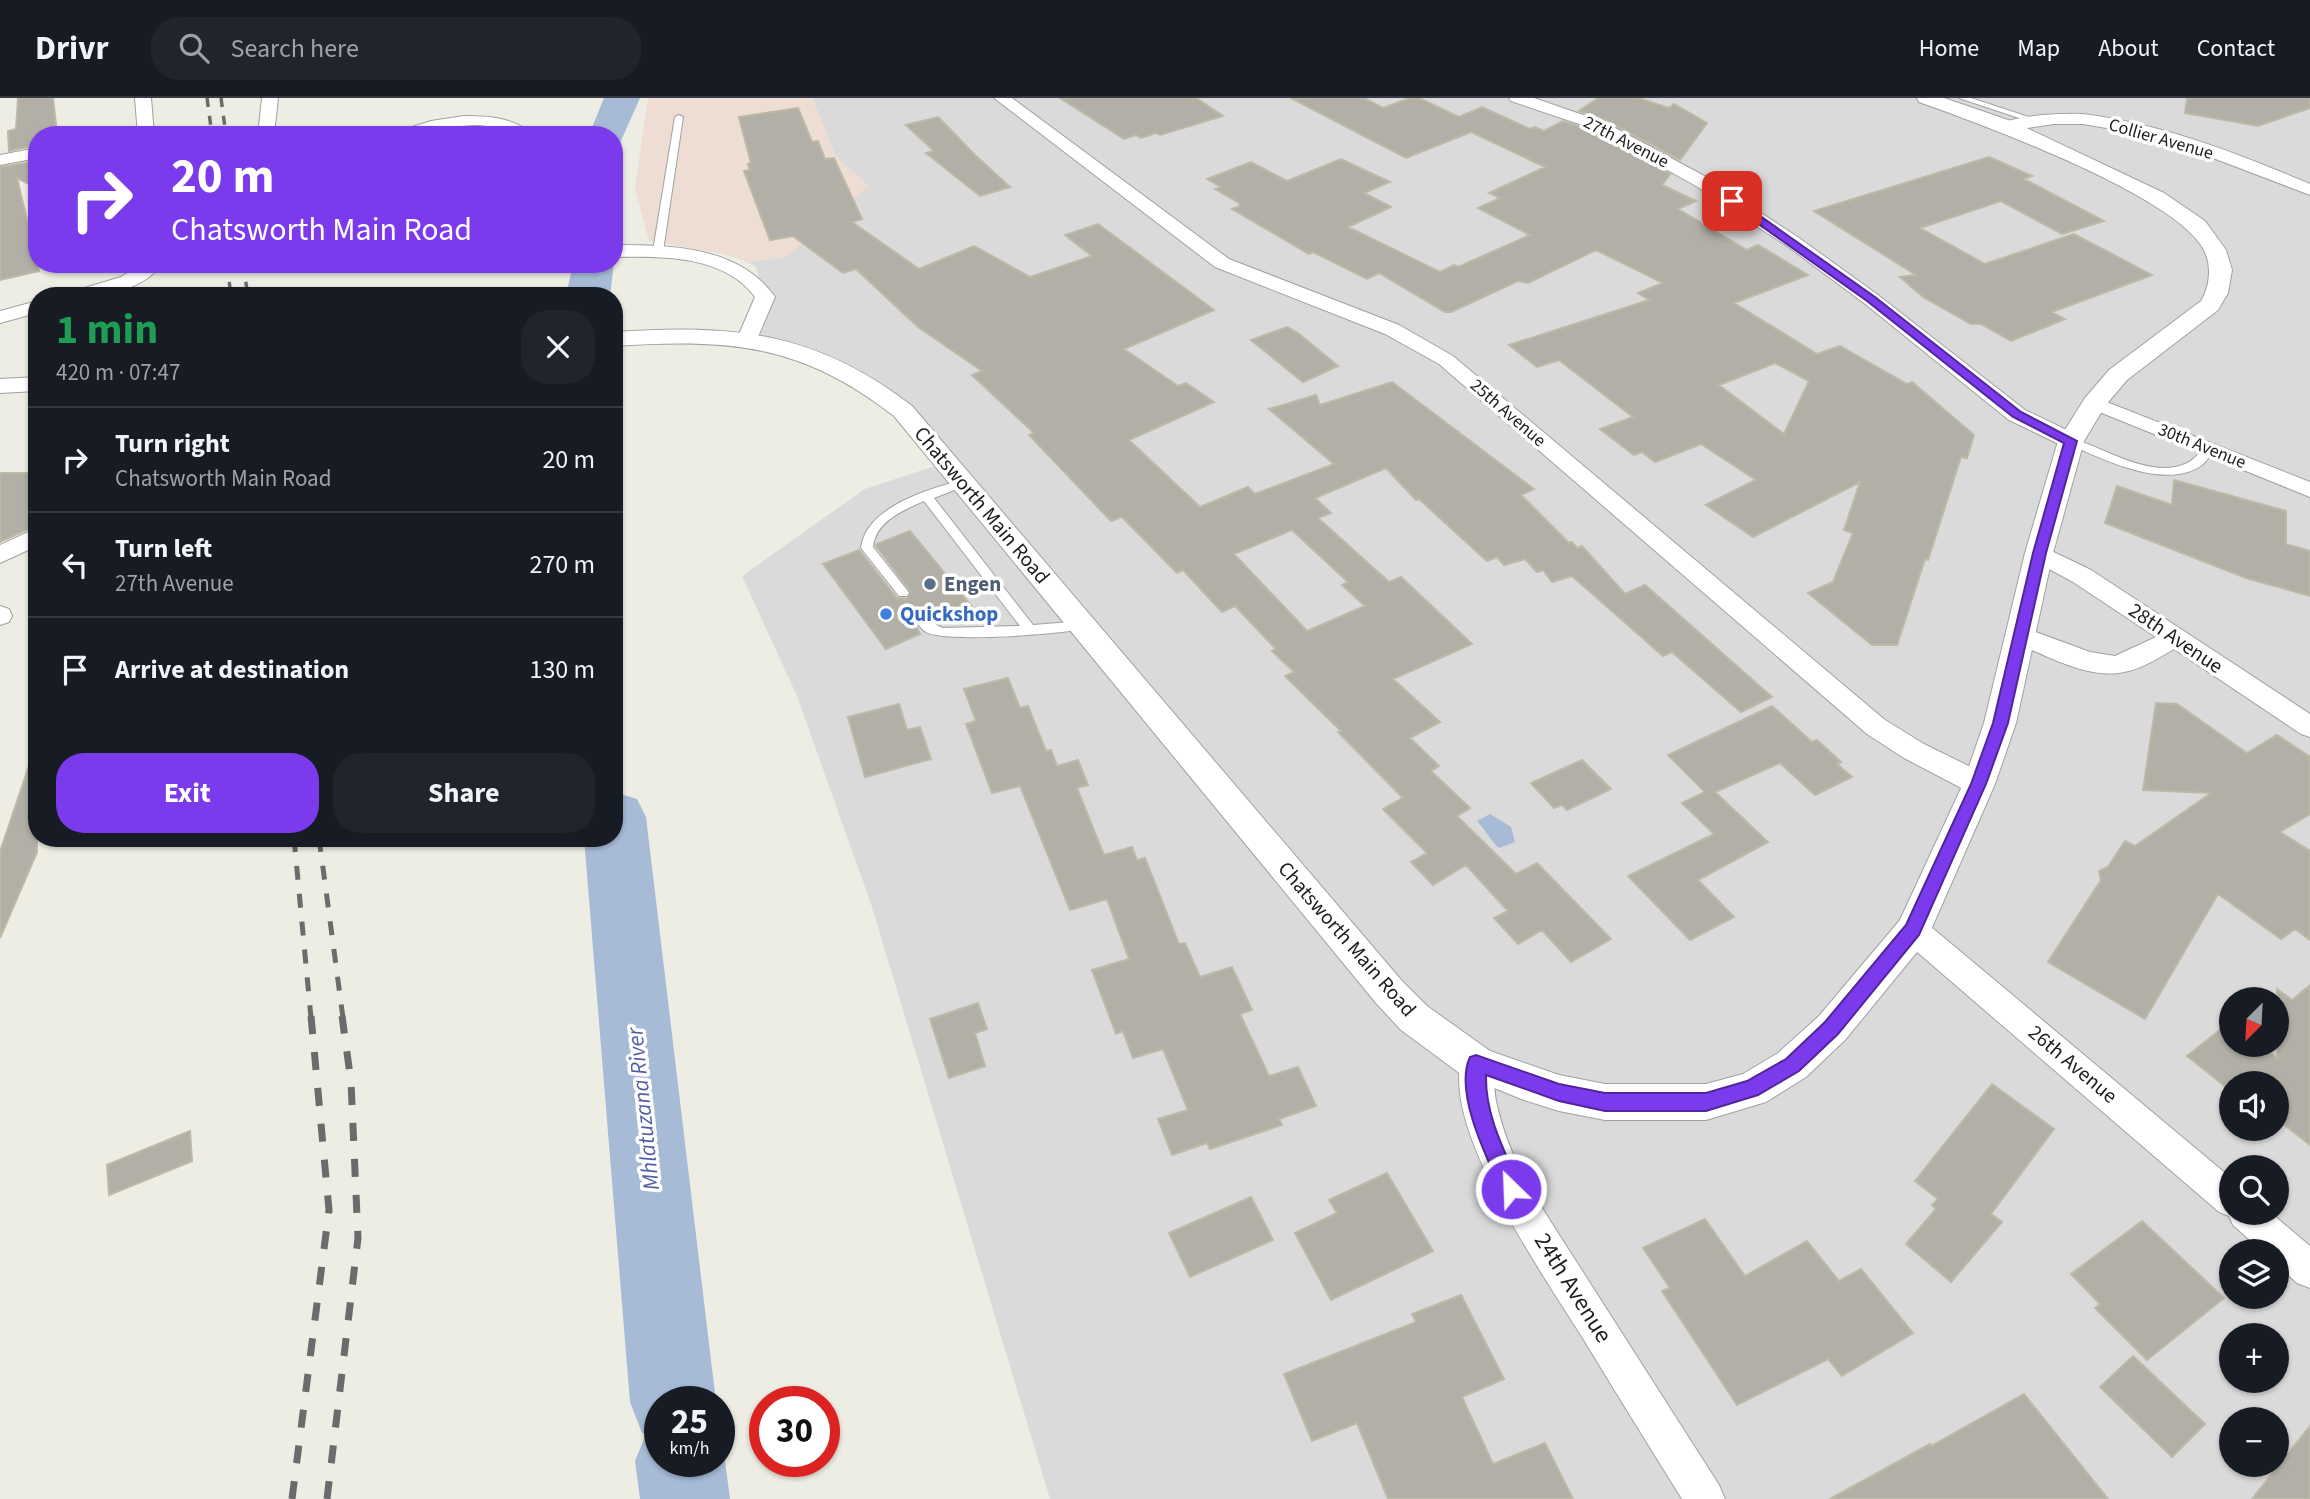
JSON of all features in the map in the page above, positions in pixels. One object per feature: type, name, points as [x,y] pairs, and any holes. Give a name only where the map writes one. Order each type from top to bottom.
[{"type":"street","points":[[143,98],[145,126]]},
{"type":"street","points":[[267,126],[270,98]]},
{"type":"street","name":"25th Avenue","points":[[1002,98],[1222,263],[1377,321],[1423,344],[1446,360],[1876,727],[1903,746],[1979,784]]},
{"type":"street","name":"27th Avenue","points":[[1517,98],[1565,111],[1600,126],[1712,188],[1871,299],[2017,415],[2071,441]]},
{"type":"street","name":"Chatsworth Main Road","points":[[623,338],[697,335],[789,348],[827,360],[880,390],[903,411],[1389,992],[1414,1018],[1476,1063],[1559,1093],[1605,1102],[1706,1102],[1752,1089],[1792,1065],[1832,1028],[1913,930],[1979,784],[2000,723],[2039,553],[2071,441],[2094,403],[2118,375],[2210,305],[2217,293],[2221,270],[2215,250],[2197,226],[2179,210],[2132,183],[2007,126],[1926,98]]},
{"type":"street","name":"Collier Avenue","points":[[2007,126],[2037,121],[2083,119],[2124,127],[2228,158],[2310,190]]},
{"type":"street","points":[[435,126],[471,122],[503,126]]},
{"type":"street","points":[[0,160],[28,154]]},
{"type":"street","points":[[623,251],[652,251],[718,263],[741,271],[758,284],[765,298],[747,340]]},
{"type":"street","points":[[110,287],[141,273]]},
{"type":"street","points":[[0,317],[28,309]]},
{"type":"street","points":[[0,386],[28,384]]},
{"type":"street","name":"30th Avenue","points":[[2094,403],[2310,490]]},
{"type":"street","points":[[0,555],[28,541]]},
{"type":"street","name":"28th Avenue","points":[[2039,553],[2092,582],[2310,727]]},
{"type":"street","points":[[2022,636],[2111,665],[2127,663],[2175,638]]},
{"type":"street","name":"26th Avenue","points":[[1913,930],[2219,1190]]},
{"type":"street","name":"24th Avenue","points":[[1476,1063],[1476,1089],[1484,1126],[1511,1189],[1705,1499]]},
{"type":"street","points":[[2259,1225],[2310,1270]]},
{"type":"lane","points":[[1963,98],[2037,121]]},
{"type":"lane","points":[[652,251],[679,117]]},
{"type":"lane","points":[[2071,441],[2109,458],[2149,469],[2173,471],[2195,468],[2206,459],[2210,448]]},
{"type":"lane","points":[[903,593],[867,548],[869,530],[894,511],[964,484]]},
{"type":"lane","points":[[927,497],[1030,631]]},
{"type":"lane","points":[[922,620],[930,629],[943,632],[1030,631],[1083,625]]},
{"type":"shaded area","points":[[648,98],[812,98],[835,155],[869,186],[786,257],[748,262],[724,254],[649,241],[635,188]]},
{"type":"shaded area","points":[[812,98],[2310,98],[2310,1499],[1050,1499],[871,904],[797,696],[742,576],[865,489],[944,463],[877,390],[747,340],[760,283],[756,267],[748,262],[786,257],[835,155]]},
{"type":"water","points":[[1490,814],[1511,827],[1515,842],[1499,848],[1497,846],[1477,821]]},
{"type":"building","points":[[18,98],[53,98],[56,126],[28,126],[28,147],[9,151],[8,131],[16,129]]},
{"type":"building","points":[[1060,98],[1196,98],[1223,116],[1160,135],[1156,133],[1141,138],[1136,135],[1124,139]]},
{"type":"building","points":[[1291,98],[1364,98],[1383,108],[1410,98],[1419,98],[1459,117],[1482,107],[1530,129],[1535,127],[1544,131],[1563,121],[1593,131],[1670,174],[1662,185],[1696,201],[1678,209],[1747,250],[1758,245],[1808,275],[1734,303],[1817,354],[1840,346],[1907,384],[1912,382],[1974,435],[1967,458],[1961,457],[1897,645],[1872,645],[1808,593],[1833,582],[1853,533],[1844,530],[1860,482],[1753,537],[1706,505],[1756,480],[1701,444],[1655,462],[1642,452],[1634,455],[1600,429],[1633,417],[1559,360],[1537,367],[1509,345],[1649,300],[1638,293],[1663,283],[1596,250],[1528,283],[1518,281],[1451,312],[1445,312],[1379,273],[1367,279],[1313,252],[1309,254],[1232,209],[1240,206],[1239,203],[1215,189],[1221,187],[1207,179],[1251,162],[1287,181],[1341,159],[1390,182],[1364,193],[1391,207],[1348,227],[1440,272],[1454,265],[1458,267],[1530,235],[1478,208],[1500,198],[1489,193],[1545,167],[1471,132],[1406,158]],"holes":[[[1775,363],[1809,381],[1784,434],[1719,385]]]},
{"type":"building","points":[[1598,98],[1638,98],[1669,108],[1674,104],[1707,123],[1680,160],[1607,121],[1579,111]]},
{"type":"building","points":[[2187,98],[2310,98],[2310,108],[2258,126],[2185,113]]},
{"type":"building","points":[[798,108],[812,142],[818,141],[825,159],[834,158],[862,219],[852,222],[919,269],[974,246],[1030,277],[1092,256],[1065,235],[1098,224],[1214,310],[1124,349],[1178,386],[1186,383],[1214,402],[1129,440],[1200,507],[1248,487],[1255,494],[1334,464],[1269,409],[1316,395],[1320,405],[1392,382],[1534,489],[1521,495],[1569,543],[1572,542],[1577,548],[1582,546],[1625,594],[1645,585],[1772,697],[1741,712],[1672,652],[1663,656],[1572,576],[1552,582],[1543,570],[1537,572],[1525,559],[1504,565],[1497,557],[1487,561],[1419,499],[1416,500],[1386,468],[1315,498],[1331,513],[1318,518],[1389,582],[1401,577],[1472,644],[1393,679],[1440,722],[1410,738],[1439,766],[1431,771],[1470,808],[1457,816],[1516,874],[1537,863],[1611,939],[1571,962],[1542,930],[1518,944],[1494,918],[1508,911],[1466,865],[1433,885],[1411,862],[1427,853],[1383,809],[1403,798],[1285,676],[1294,672],[1272,651],[1276,649],[1235,606],[1222,612],[1183,570],[1177,573],[1122,517],[1111,521],[1029,435],[1034,433],[972,375],[982,371],[918,327],[856,269],[843,273],[793,236],[770,240],[744,171],[750,170],[748,164],[751,163],[739,117]],"holes":[[[1292,530],[1348,582],[1342,585],[1365,606],[1307,631],[1234,554]]]},
{"type":"building","points":[[938,117],[1010,187],[980,196],[926,153],[934,151],[906,125]]},
{"type":"building","points":[[1989,157],[2032,176],[2024,179],[2104,221],[2062,234],[2001,201],[1920,228],[1985,264],[2074,234],[2152,275],[2052,312],[2065,319],[2011,341],[1981,324],[1971,324],[1923,297],[1900,277],[1916,275],[1814,211]]},
{"type":"building","points":[[28,162],[28,184],[17,178],[28,224],[28,273],[30,273],[0,280],[0,167]]},
{"type":"building","points":[[1287,327],[1338,366],[1303,382],[1251,340]]},
{"type":"building","points":[[0,473],[28,473],[28,529],[0,542]]},
{"type":"building","points":[[2174,480],[2286,511],[2286,544],[2310,551],[2310,596],[2246,578],[2105,523],[2117,486],[2172,505]]},
{"type":"building","points":[[910,531],[974,609],[939,623],[926,615],[918,614],[914,621],[920,634],[886,649],[823,564],[859,550],[897,598],[907,599],[911,592],[876,546]]},
{"type":"building","points":[[1008,678],[1020,708],[1028,706],[1046,751],[1051,750],[1057,766],[1078,760],[1088,785],[1077,788],[1104,855],[1132,847],[1137,860],[1145,858],[1179,944],[1185,943],[1200,977],[1232,967],[1252,1010],[1240,1014],[1269,1076],[1298,1067],[1316,1106],[1279,1119],[1282,1125],[1210,1149],[1207,1143],[1172,1155],[1158,1119],[1188,1110],[1163,1049],[1133,1058],[1123,1031],[1116,1034],[1092,970],[1129,959],[1107,899],[1070,910],[1020,786],[992,793],[966,724],[976,721],[964,689]]},
{"type":"building","points":[[2156,703],[2177,704],[2247,753],[2277,735],[2310,757],[2310,814],[2280,832],[2310,851],[2310,940],[2295,929],[2281,939],[2218,894],[2145,1019],[2048,962],[2101,880],[2099,871],[2108,867],[2125,841],[2135,846],[2211,793],[2143,790]]},
{"type":"building","points":[[899,704],[907,730],[920,727],[931,759],[865,777],[848,717]]},
{"type":"building","points":[[1772,706],[1812,742],[1817,740],[1841,762],[1837,764],[1852,777],[1815,795],[1780,763],[1715,792],[1768,842],[1698,880],[1734,917],[1690,940],[1628,876],[1714,834],[1682,803],[1705,792],[1668,755]]},
{"type":"building","points":[[1582,760],[1611,789],[1567,810],[1562,805],[1554,808],[1531,783]]},
{"type":"building","points":[[28,769],[28,847],[37,847],[37,852],[0,938],[0,852]]},
{"type":"building","points":[[2310,985],[2310,1145],[2289,1128],[2289,1071],[2219,1071],[2219,1081],[2187,1056],[2219,1031],[2219,1057],[2289,1057],[2289,998],[2292,1000]]},
{"type":"building","points":[[978,1003],[987,1029],[975,1033],[985,1066],[949,1078],[930,1019]]},
{"type":"building","points":[[1992,1084],[2054,1129],[1991,1214],[2002,1222],[1951,1282],[1906,1244],[1936,1209],[1932,1205],[1938,1199],[1915,1181]]},
{"type":"building","points":[[190,1131],[192,1161],[109,1195],[107,1165]]},
{"type":"building","points":[[1387,1173],[1433,1251],[1331,1300],[1295,1233],[1337,1213],[1329,1200]]},
{"type":"building","points":[[1251,1197],[1273,1240],[1190,1277],[1169,1233]]},
{"type":"building","points":[[1705,1219],[1745,1276],[1807,1241],[1839,1281],[1861,1269],[1913,1333],[1842,1376],[1828,1359],[1737,1405],[1662,1291],[1670,1288],[1643,1248]]},
{"type":"building","points":[[2142,1221],[2219,1293],[2219,1302],[2147,1360],[2095,1308],[2100,1304],[2071,1274]]},
{"type":"building","points":[[1461,1295],[1504,1379],[1462,1397],[1493,1464],[1545,1443],[1573,1499],[1388,1499],[1357,1423],[1312,1441],[1284,1374],[1416,1322],[1412,1314]]},
{"type":"building","points":[[2133,1356],[2205,1424],[2172,1457],[2100,1387]]},
{"type":"building","points":[[2024,1394],[2108,1499],[1830,1499],[1930,1444],[1931,1446]]},
{"type":"building","points":[[2310,1426],[2310,1499],[2252,1499],[2269,1477],[2289,1477],[2289,1452]]},
{"type":"waterway","name":"Mhlatuzana River","points":[[611,126],[622,98]]},
{"type":"waterway","name":"Mhlatuzana River","points":[[590,287],[592,273]]},
{"type":"waterway","name":"Mhlatuzana River","points":[[617,847],[671,1386]]},
{"type":"waterway","name":"Mhlatuzana River","points":[[682,1477],[685,1499]]},
{"type":"railway","points":[[207,98],[211,126]]},
{"type":"railway","points":[[221,98],[225,126]]},
{"type":"railway","points":[[228,273],[230,287]]},
{"type":"railway","points":[[244,273],[247,287]]},
{"type":"railway","points":[[295,847],[311,1018]]},
{"type":"railway","points":[[320,847],[343,1018]]},
{"type":"railway","points":[[292,1499],[329,1210],[311,1016]]},
{"type":"railway","points":[[327,1499],[358,1238],[351,1082],[342,1016]]},
{"type":"place","name":"Engen","points":[[930,584]]},
{"type":"place","name":"Quickshop","points":[[886,614]]},
{"type":"route","points":[[1511,1189],[1484,1126],[1476,1089],[1476,1063],[1559,1093],[1605,1102],[1706,1102],[1752,1089],[1792,1065],[1832,1028],[1913,930],[1979,784],[2000,723],[2039,553],[2071,441],[2017,415],[1871,299],[1732,201]]}]
